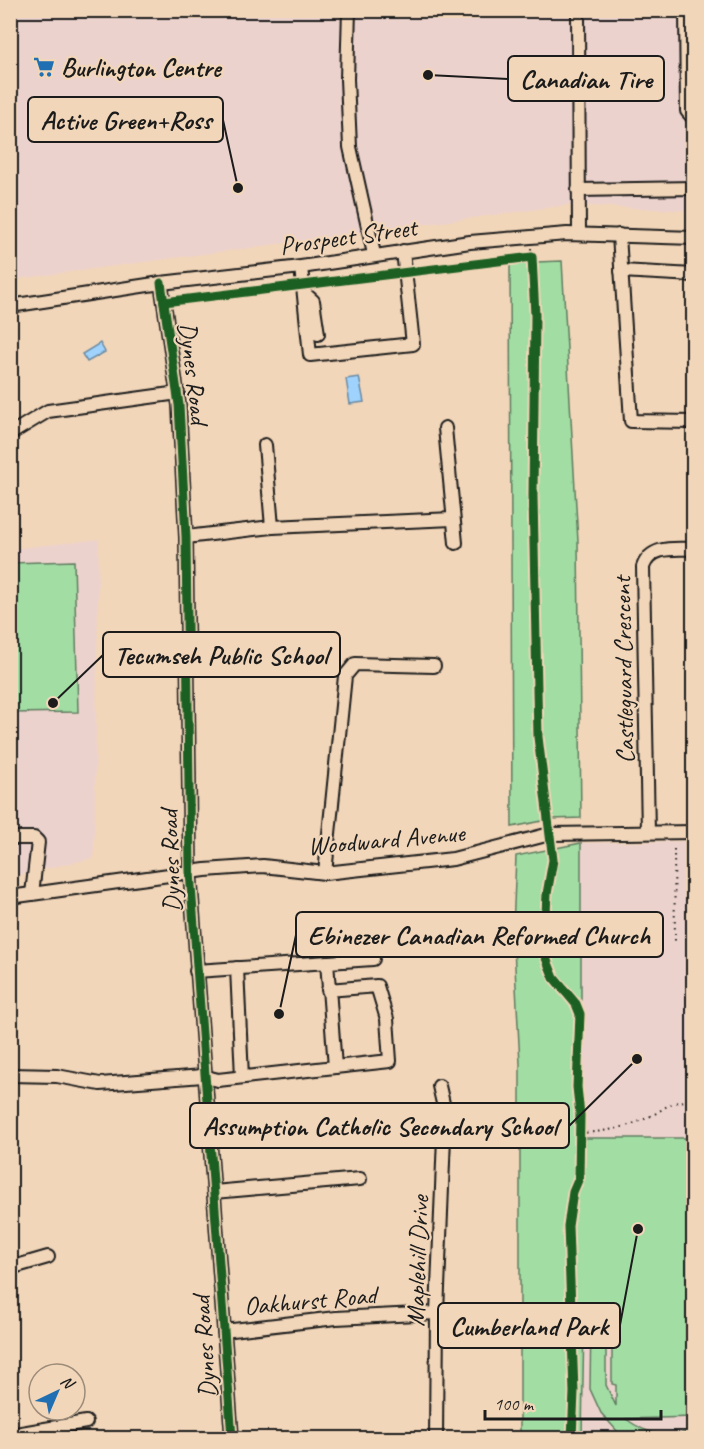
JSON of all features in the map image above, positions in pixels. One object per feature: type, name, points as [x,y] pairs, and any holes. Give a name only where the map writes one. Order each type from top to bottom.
[{"type":"street","points":[[349,10],[347,79],[350,147],[374,254]]},
{"type":"street","points":[[578,10],[576,14],[579,234]]},
{"type":"street","points":[[686,10],[687,111],[693,119]]},
{"type":"street","points":[[578,190],[693,188]]},
{"type":"street","name":"Prospect Street","points":[[10,306],[161,283],[301,267],[374,254],[470,242],[579,234],[693,237]]},
{"type":"street","points":[[619,235],[631,421],[693,422]]},
{"type":"street","points":[[301,267],[310,355],[413,344],[403,251]]},
{"type":"street","points":[[621,272],[693,275]]},
{"type":"street","name":"Dynes Road","points":[[161,283],[178,393],[186,537],[190,872],[203,1076],[232,1438]]},
{"type":"street","points":[[304,293],[313,301],[318,334]]},
{"type":"street","points":[[10,434],[48,411],[178,393]]},
{"type":"street","points":[[445,428],[456,543]]},
{"type":"street","points":[[265,445],[272,527]]},
{"type":"street","points":[[186,537],[272,527],[453,519]]},
{"type":"street","name":"Castleguard Crescent","points":[[648,832],[643,567],[645,560],[658,550],[693,549]]},
{"type":"street","points":[[325,873],[345,676],[355,664],[434,666]]},
{"type":"street","name":"Woodward Avenue","points":[[10,897],[190,872],[263,866],[325,873],[453,859],[550,834],[693,832]]},
{"type":"street","points":[[10,838],[34,838],[38,842],[32,894]]},
{"type":"street","points":[[196,971],[373,959]]},
{"type":"street","points":[[327,962],[335,1068]]},
{"type":"street","points":[[237,968],[242,1077]]},
{"type":"street","points":[[10,1075],[57,1076],[100,1084],[203,1076],[218,1080],[390,1061],[387,1019],[377,986],[328,990]]},
{"type":"street","name":"Maplehill Drive","points":[[436,1438],[437,1312],[445,1112],[439,1086]]},
{"type":"street","points":[[214,1192],[360,1179]]},
{"type":"street","points":[[10,1268],[48,1257]]},
{"type":"street","name":"Oakhurst Road","points":[[224,1331],[336,1318],[437,1312]]},
{"type":"street","points":[[10,1435],[86,1422]]},
{"type":"path","points":[[520,258],[532,257],[533,270]]},
{"type":"path","points":[[674,849],[675,942]]},
{"type":"path","points":[[579,1144],[580,1128],[608,1132],[648,1117],[673,1101],[687,1101],[693,1108]]},
{"type":"shaded area","points":[[10,11],[693,11],[693,211],[569,205],[11,280]]},
{"type":"shaded area","points":[[99,539],[94,858],[11,877],[10,549]]},
{"type":"shaded area","points":[[693,841],[693,1138],[581,1138],[581,843]]},
{"type":"shaded area","points":[[583,1320],[693,1323],[693,1438],[582,1438]]},
{"type":"green space","points":[[562,261],[578,542],[581,818],[552,819],[512,827],[510,263]]},
{"type":"green space","points":[[74,561],[78,712],[11,713],[11,563]]},
{"type":"green space","points":[[581,843],[581,1138],[693,1138],[693,1417],[626,1419],[642,1429],[658,1434],[667,1435],[693,1430],[693,1438],[630,1438],[618,1432],[601,1413],[590,1389],[591,1321],[584,1320],[582,1438],[520,1438],[520,1063],[513,929],[516,856]],"holes":[[[606,1321],[612,1322],[612,1384],[616,1385],[616,1406],[606,1385]]]},
{"type":"water","points":[[100,343],[105,352],[87,362],[82,354]]},
{"type":"water","points":[[359,377],[364,402],[350,404],[346,379]]},
{"type":"cycle path","points":[[164,302],[532,257],[535,315],[533,496],[538,737],[553,860],[547,894],[544,953],[554,978],[576,1004],[580,1014],[577,1087],[580,1115],[579,1178],[573,1192],[568,1226],[574,1392],[572,1438]]},
{"type":"cycle path","points":[[161,283],[179,405],[186,537],[190,872],[232,1438]]},
{"type":"place","name":"Burlington Centre","points":[[44,67]]},
{"type":"place","name":"Canadian Tire","points":[[428,75]]},
{"type":"place","name":"Active Green+Ross","points":[[238,188]]},
{"type":"place","name":"Tecumseh Public School","points":[[53,703]]},
{"type":"place","name":"Ebinezer Canadian Reformed Church","points":[[279,1014]]},
{"type":"place","name":"Assumption Catholic Secondary School","points":[[637,1059]]},
{"type":"place","name":"Cumberland Park","points":[[638,1229]]}]
